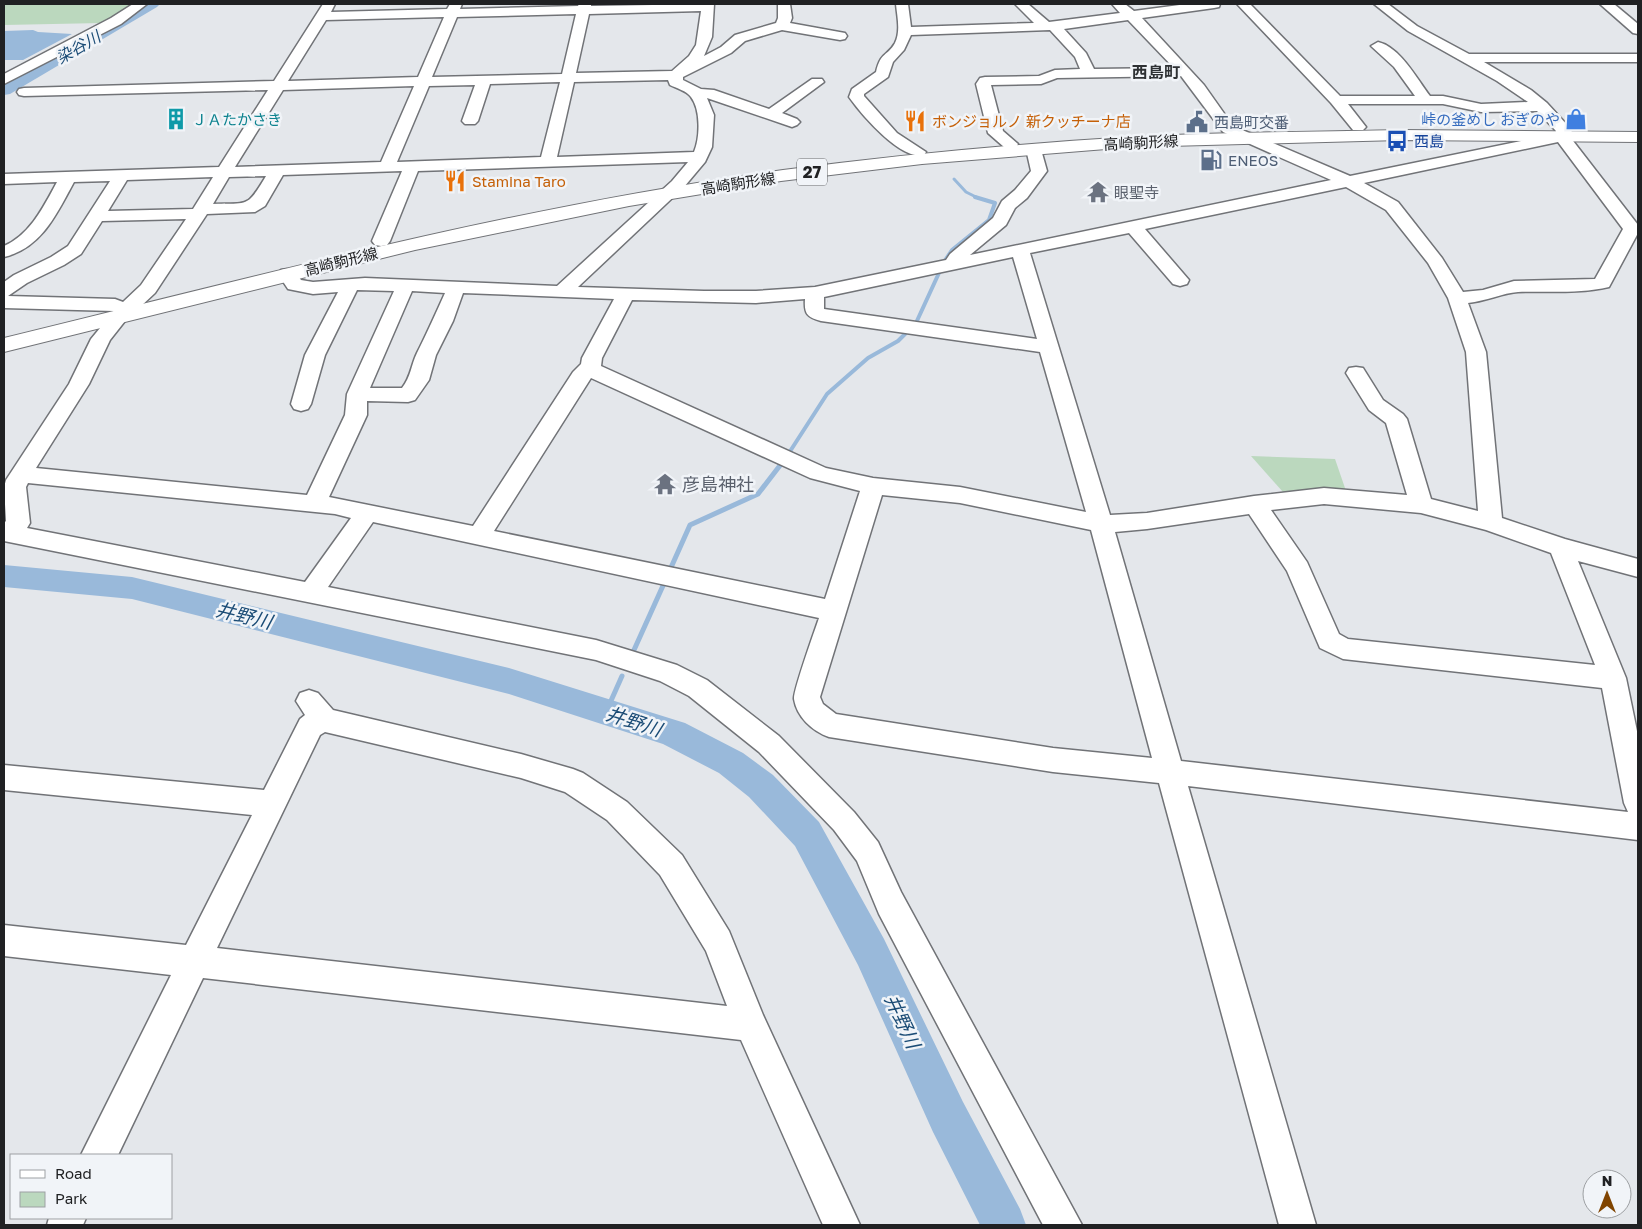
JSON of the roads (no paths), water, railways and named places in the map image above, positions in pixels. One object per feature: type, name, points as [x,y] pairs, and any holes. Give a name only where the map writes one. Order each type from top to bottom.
[{"type":"main road","name":"高崎駒形線","points":[[4,333],[377,247],[486,219],[678,184],[779,168],[918,152],[1010,144],[1228,129],[1358,127],[1638,137]]},
{"type":"main road","name":"高崎駒形線","points":[[4,345],[122,307],[287,274],[377,247],[629,200],[664,196],[781,176],[922,159],[1131,142],[1638,130]]},
{"type":"street","points":[[4,80],[116,20],[141,4]]},
{"type":"street","points":[[782,26],[785,18],[784,4]]},
{"type":"street","points":[[902,4],[906,31],[899,51],[886,60],[883,74],[858,92],[856,97],[892,136],[918,152]]},
{"type":"street","points":[[1021,4],[1050,26],[1081,56],[1089,74]]},
{"type":"street","points":[[1118,4],[1152,34],[1200,89],[1220,121],[1228,129],[1348,182],[1385,202],[1400,215],[1436,262],[1456,298],[1476,352],[1491,523]]},
{"type":"street","points":[[906,31],[1050,26],[1214,4]]},
{"type":"street","points":[[1244,4],[1336,100],[1358,127]]},
{"type":"street","points":[[1380,4],[1395,18],[1422,35],[1469,58],[1520,88],[1542,106],[1635,230],[1602,282],[1592,285],[1514,287],[1484,296],[1456,298]]},
{"type":"street","points":[[1606,4],[1638,30]]},
{"type":"street","points":[[24,475],[26,466],[79,384],[101,339],[122,307],[148,289],[199,212],[326,10],[708,5],[704,47],[695,60],[676,75]]},
{"type":"street","points":[[548,163],[585,7]]},
{"type":"street","points":[[387,167],[454,8]]},
{"type":"street","points":[[24,92],[676,75],[726,50],[740,38],[782,26],[840,36]]},
{"type":"street","points":[[1378,46],[1400,64],[1413,85],[1426,100]]},
{"type":"street","points":[[1469,58],[1638,58]]},
{"type":"street","points":[[4,66],[32,66]]},
{"type":"street","points":[[1010,144],[996,133],[983,84],[985,81],[1041,80],[1055,74],[1184,72]]},
{"type":"street","points":[[676,75],[676,82],[697,94],[709,93],[792,122]]},
{"type":"street","points":[[470,121],[484,81]]},
{"type":"street","points":[[772,114],[818,82]]},
{"type":"street","points":[[706,115],[745,91]]},
{"type":"street","points":[[562,291],[678,184],[697,162],[704,147],[706,115],[697,94]]},
{"type":"street","points":[[1336,100],[1450,101],[1469,107],[1480,108],[1542,106]]},
{"type":"street","points":[[287,274],[295,285],[312,288],[358,284],[756,297],[815,293],[1348,182],[1563,133]]},
{"type":"street","points":[[954,265],[956,258],[1000,222],[1008,206],[1021,194],[1039,170],[1034,149]]},
{"type":"street","points":[[4,179],[698,157]]},
{"type":"street","points":[[301,404],[315,355],[358,284],[377,247],[412,166]]},
{"type":"street","points":[[95,216],[249,208],[258,202],[277,170]]},
{"type":"street","points":[[4,292],[10,284],[23,276],[64,259],[75,250],[122,175]]},
{"type":"street","points":[[4,252],[21,245],[46,218],[68,177]]},
{"type":"street","points":[[1133,226],[1180,280]]},
{"type":"street","points":[[1020,250],[1101,524],[1282,1175],[1298,1225]]},
{"type":"street","points":[[315,503],[356,415],[357,394],[406,285]]},
{"type":"street","points":[[357,394],[408,395],[419,380],[426,356],[443,321],[456,287]]},
{"type":"street","points":[[815,293],[814,312],[821,315],[1049,347]]},
{"type":"street","points":[[479,536],[580,377],[591,366],[592,358],[626,294]]},
{"type":"street","points":[[4,302],[122,307]]},
{"type":"street","points":[[591,366],[595,372],[818,473],[841,480],[873,486],[960,495],[1101,524],[1147,521],[1254,504],[1324,496],[1360,498],[1420,505],[1491,523],[1561,547],[1638,568]]},
{"type":"street","points":[[1356,374],[1376,405],[1396,419],[1413,474],[1420,505]]},
{"type":"street","points":[[7,533],[18,523],[15,487],[17,480],[24,475],[315,503],[834,611]]},
{"type":"street","points":[[873,486],[807,697],[812,711],[828,725],[1053,760],[1258,781],[1638,827]]},
{"type":"street","points":[[1254,504],[1298,568],[1329,641],[1334,645],[1343,649],[1613,678]]},
{"type":"street","points":[[311,593],[367,513]]},
{"type":"street","points":[[7,533],[596,650],[668,673],[698,688],[769,744],[844,821],[868,852],[890,903],[1063,1225]]},
{"type":"street","points":[[1561,547],[1613,678],[1638,803]]},
{"type":"street","points":[[99,1154],[310,727],[315,723],[317,711],[521,766],[573,782],[596,795],[617,811],[671,865],[718,942],[751,1025],[842,1225]]},
{"type":"street","points":[[4,777],[272,804]]},
{"type":"street","points":[[4,940],[751,1025]]},
{"type":"water","points":[[33,30],[72,34],[23,60],[4,60],[4,31]]},
{"type":"waterway","name":"染谷川","points":[[4,90],[152,4]]},
{"type":"waterway","points":[[954,179],[966,192],[978,198]]},
{"type":"waterway","points":[[787,456],[827,394],[868,358],[898,341],[916,323],[944,262],[952,250],[989,220],[995,203],[978,198]]},
{"type":"waterway","points":[[669,572],[690,525],[758,494],[788,455]]},
{"type":"waterway","name":"井野川","points":[[4,576],[132,588],[509,681],[673,733],[731,763],[761,786],[807,834],[871,952],[948,1117],[1004,1225]]},
{"type":"waterway","points":[[634,650],[666,579]]},
{"type":"waterway","points":[[606,712],[622,676]]},
{"type":"place","name":"ＪＡたかさき","points":[[176,119]]},
{"type":"place","name":"峠の釜めし おぎのや","points":[[1576,119]]},
{"type":"place","name":"ボンジョルノ 新クッチーナ店","points":[[915,121]]},
{"type":"place","name":"西島町交番","points":[[1197,122]]},
{"type":"place","name":"西島","points":[[1397,141]]},
{"type":"place","name":"ENEOS","points":[[1211,160]]},
{"type":"place","name":"Stamina Taro","points":[[455,181]]},
{"type":"place","name":"眼聖寺","points":[[1098,192]]},
{"type":"place","name":"彦島神社","points":[[665,484]]},
{"type":"district","name":"西島町","points":[[1156,72]]}]
